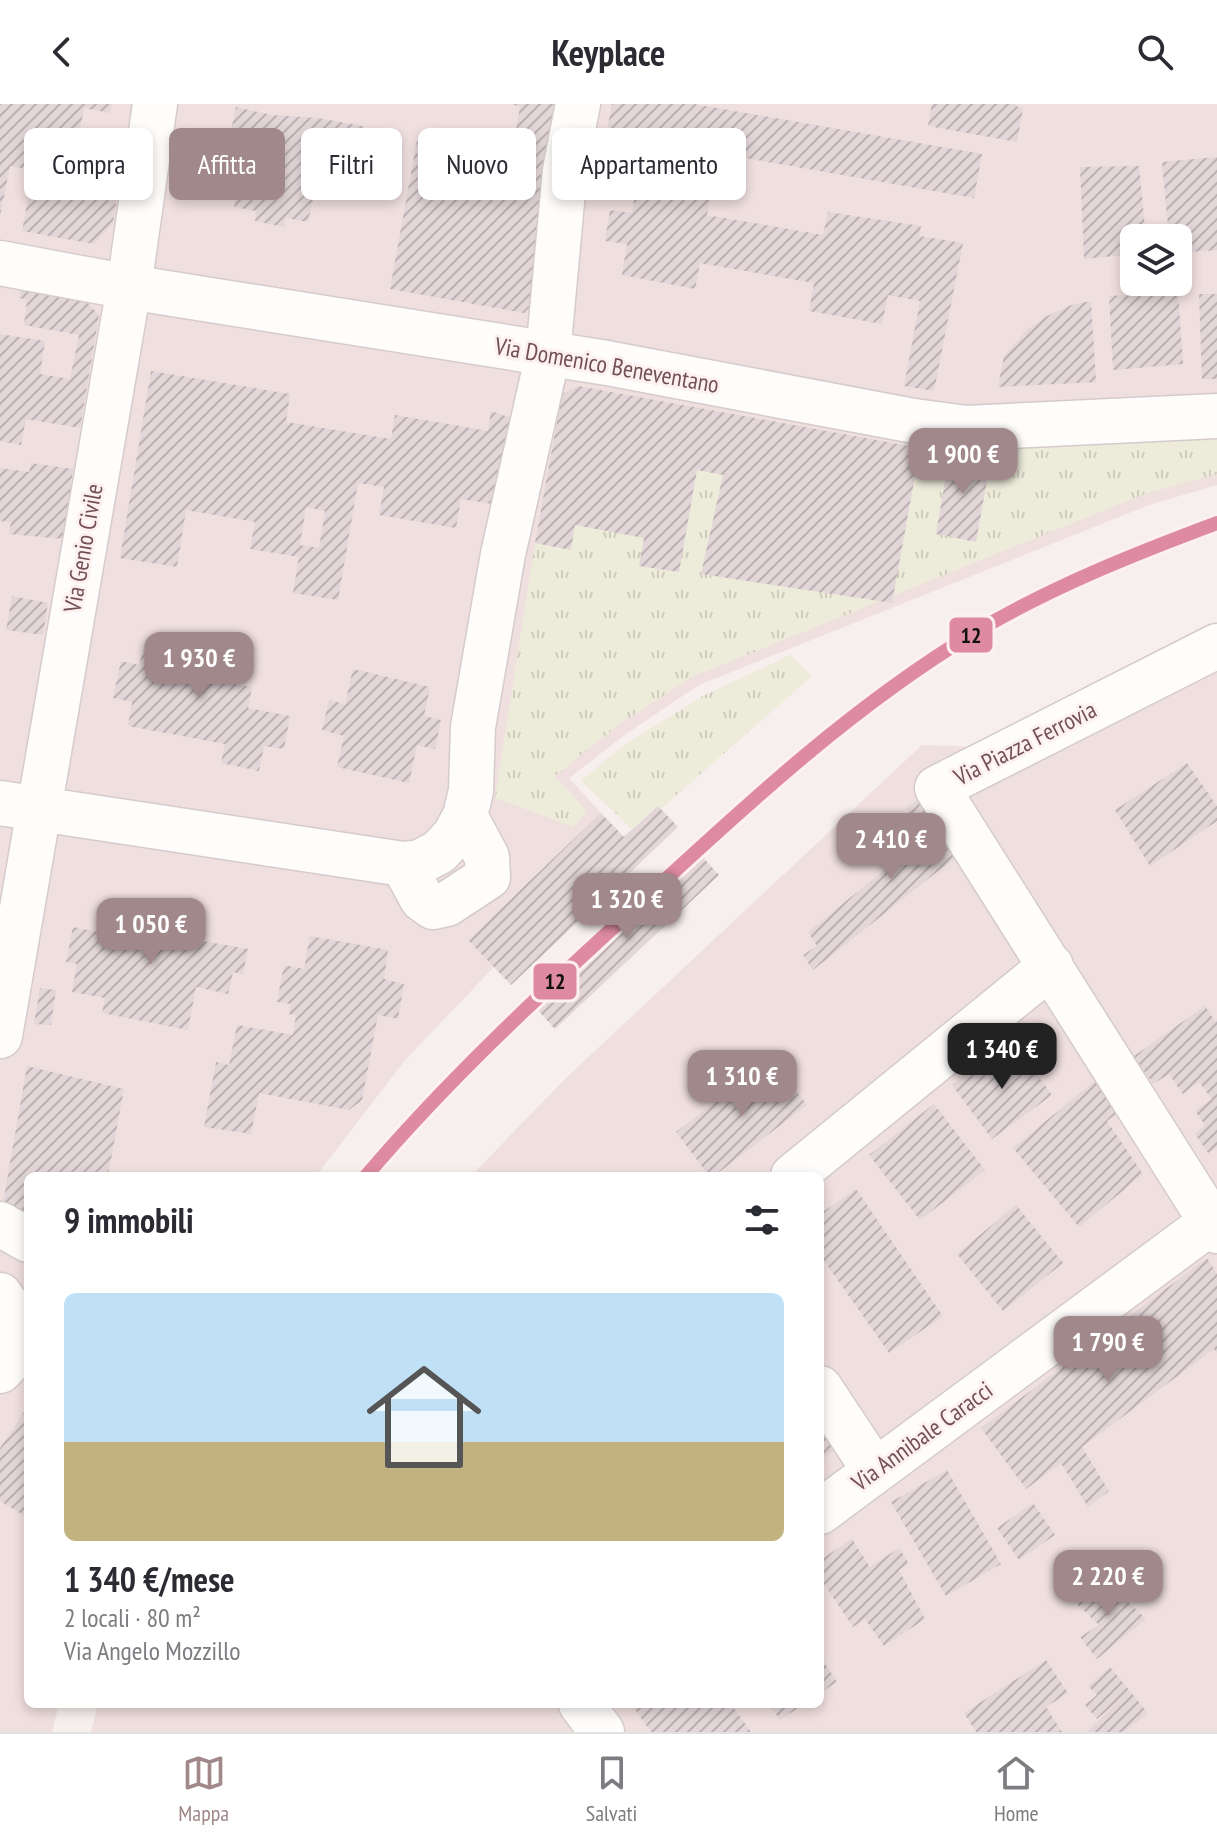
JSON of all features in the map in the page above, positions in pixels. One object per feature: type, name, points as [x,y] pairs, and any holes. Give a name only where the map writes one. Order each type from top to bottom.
[{"type":"street","name":"Via Genio Civile","points":[[0,1036],[18,806],[129,287],[155,104]]},
{"type":"street","points":[[18,806],[403,864],[420,862],[439,852],[454,836],[465,816],[471,791],[473,727],[503,554],[548,354],[565,170],[578,104]]},
{"type":"street","name":"Via Domenico Beneventano","points":[[0,263],[129,287],[607,363],[914,421],[967,428],[1217,416]]},
{"type":"street","name":"Via Piazza Ferrovia","points":[[1051,966],[937,788],[1217,646]]},
{"type":"street","points":[[798,1172],[1051,966],[1215,1224]]},
{"type":"street","points":[[0,1224],[24,1238]]},
{"type":"street","name":"Via Annibale Caracci","points":[[824,1509],[1215,1224]]},
{"type":"street","points":[[0,1295],[10,1309],[18,1351],[0,1371]]},
{"type":"street","points":[[824,1394],[875,1471]]},
{"type":"street","points":[[584,1708],[602,1732]]},
{"type":"shaded area","points":[[0,104],[1217,104],[1217,485],[1149,505],[699,685],[626,734],[569,778],[601,813],[468,940],[494,967],[405,1060],[319,1172],[24,1172],[24,1708],[58,1708],[52,1732],[0,1732]]},
{"type":"shaded area","points":[[1217,630],[1217,1732],[91,1732],[97,1708],[824,1708],[824,1172],[475,1172],[566,1078],[922,745],[982,747]]},
{"type":"green space","points":[[578,386],[920,448],[1217,433],[1217,474],[1145,494],[692,677],[617,726],[555,776],[587,811],[573,827],[495,798],[562,394]]},
{"type":"green space","points":[[790,655],[812,676],[661,809],[658,806],[632,829],[581,781],[624,745],[703,696]]},
{"type":"building","points":[[0,104],[112,104],[110,113],[84,108],[80,128],[24,128],[24,168],[10,166],[0,216]]},
{"type":"building","points":[[512,104],[568,104],[564,128],[552,128],[552,191],[531,306],[524,313],[390,289],[417,140],[418,200],[536,200],[536,128],[516,128],[520,107]]},
{"type":"building","points":[[612,104],[694,104],[982,154],[974,198],[746,158],[746,128],[608,128]]},
{"type":"building","points":[[932,104],[1016,104],[1023,108],[1017,142],[928,126]]},
{"type":"building","points":[[236,107],[271,115],[318,118],[363,126],[301,128],[301,200],[313,200],[308,222],[286,218],[284,227],[255,221],[256,211],[234,207],[235,200],[285,200],[285,128],[232,128]]},
{"type":"building","points":[[1217,157],[1217,250],[1192,252],[1192,224],[1168,224],[1162,162]]},
{"type":"building","points":[[1139,166],[1145,224],[1120,224],[1120,255],[1084,259],[1080,167]]},
{"type":"building","points":[[28,200],[116,200],[113,223],[94,244],[22,231]]},
{"type":"building","points":[[634,200],[709,200],[707,215],[823,235],[828,212],[921,226],[919,236],[963,243],[934,391],[904,386],[920,301],[888,295],[882,324],[809,311],[814,283],[700,263],[695,289],[622,275],[627,244],[605,241],[610,210],[632,213]]},
{"type":"building","points":[[21,288],[81,296],[99,315],[80,428],[26,419],[21,445],[0,441],[0,334],[45,341],[40,374],[70,379],[79,335],[24,325],[27,300],[19,298]]},
{"type":"building","points":[[1199,294],[1217,294],[1217,379],[1202,379]]},
{"type":"building","points":[[1109,296],[1178,296],[1183,364],[1113,370]]},
{"type":"building","points":[[1091,301],[1096,382],[998,387],[1004,356],[1027,330],[1071,305]]},
{"type":"building","points":[[151,371],[290,394],[286,422],[391,439],[395,415],[488,431],[491,411],[514,419],[499,505],[461,499],[456,528],[379,515],[384,487],[358,483],[338,600],[293,593],[299,557],[250,549],[255,522],[186,510],[177,567],[120,558]],"holes":[[[306,507],[325,511],[319,548],[300,545]]]},
{"type":"building","points":[[578,386],[920,448],[892,603],[701,574],[723,475],[697,470],[679,572],[639,566],[644,538],[575,525],[571,550],[535,543],[562,394]]},
{"type":"building","points":[[950,452],[991,458],[976,542],[936,534]]},
{"type":"building","points":[[31,463],[73,469],[64,539],[9,534],[11,522],[0,521],[0,468],[29,472]]},
{"type":"building","points":[[12,596],[48,603],[43,635],[6,630]]},
{"type":"building","points":[[147,636],[240,653],[234,684],[252,687],[248,708],[290,716],[284,749],[264,746],[259,771],[221,763],[225,744],[128,726],[132,702],[113,698],[121,661],[139,665]]},
{"type":"building","points":[[353,669],[430,687],[424,716],[441,720],[435,749],[417,745],[409,783],[337,767],[344,736],[322,730],[329,700],[345,704]]},
{"type":"building","points":[[1187,763],[1217,806],[1217,821],[1150,866],[1115,810]]},
{"type":"building","points":[[932,789],[966,849],[813,970],[803,955],[817,946],[808,932],[925,837],[906,808]]},
{"type":"building","points":[[658,806],[678,827],[511,985],[468,940],[601,813],[624,837]]},
{"type":"building","points":[[699,853],[719,875],[555,1029],[535,1007]]},
{"type":"building","points":[[120,904],[196,919],[192,939],[248,949],[243,974],[233,972],[228,994],[196,987],[188,1030],[102,1013],[105,998],[72,992],[77,964],[66,962],[73,927],[114,935]]},
{"type":"building","points":[[310,936],[388,950],[384,979],[404,984],[398,1019],[378,1015],[362,1100],[349,1110],[259,1093],[251,1134],[204,1127],[216,1062],[229,1065],[237,1025],[293,1035],[296,1015],[289,1014],[291,1004],[277,1002],[284,965],[304,969]]},
{"type":"building","points":[[40,988],[56,990],[51,1025],[34,1024]]},
{"type":"building","points":[[1205,1006],[1217,1020],[1217,1147],[1208,1153],[1195,1134],[1205,1125],[1195,1111],[1212,1099],[1199,1082],[1183,1094],[1169,1074],[1153,1084],[1134,1056]]},
{"type":"building","points":[[1017,1047],[1052,1095],[992,1139],[952,1085],[996,1052],[1001,1059]]},
{"type":"building","points":[[772,1058],[807,1105],[719,1172],[706,1172],[676,1132]]},
{"type":"building","points":[[27,1066],[124,1089],[109,1172],[24,1172],[24,1216],[3,1203]]},
{"type":"building","points":[[1096,1080],[1116,1114],[1107,1121],[1143,1174],[1079,1227],[1013,1148]]},
{"type":"building","points":[[934,1104],[985,1170],[920,1220],[869,1155]]},
{"type":"building","points":[[856,1189],[943,1316],[889,1353],[824,1261],[824,1211]]},
{"type":"building","points":[[1016,1205],[1063,1263],[1003,1311],[957,1254]]},
{"type":"building","points":[[1207,1258],[1217,1274],[1217,1353],[1214,1349],[1082,1447],[1109,1491],[1088,1507],[1061,1463],[1026,1489],[981,1428]]},
{"type":"building","points":[[24,1412],[24,1516],[0,1501],[0,1448]]},
{"type":"building","points":[[824,1417],[843,1443],[824,1458]]},
{"type":"building","points":[[947,1470],[1001,1564],[946,1596],[891,1502]]},
{"type":"building","points":[[1033,1503],[1055,1535],[1019,1560],[997,1528]]},
{"type":"building","points":[[852,1539],[870,1567],[899,1548],[909,1564],[899,1570],[925,1619],[884,1646],[865,1619],[853,1627],[824,1584],[824,1557]]},
{"type":"building","points":[[1104,1579],[1146,1619],[1097,1659],[1080,1637],[1099,1625],[1076,1603]]},
{"type":"building","points":[[1046,1660],[1068,1693],[1046,1707],[1062,1732],[976,1732],[964,1713]]},
{"type":"building","points":[[824,1662],[837,1682],[824,1690]]},
{"type":"building","points":[[1110,1667],[1148,1713],[1124,1732],[1087,1732],[1122,1698],[1097,1719],[1085,1705],[1097,1695],[1088,1686]]},
{"type":"building","points":[[634,1708],[734,1708],[751,1732],[651,1732]]},
{"type":"building","points":[[772,1708],[798,1708],[780,1720]]},
{"type":"transit line","name":"12","points":[[369,1172],[492,1041],[559,978],[751,802],[881,695],[974,633],[1033,601],[1124,559],[1217,523]]}]
